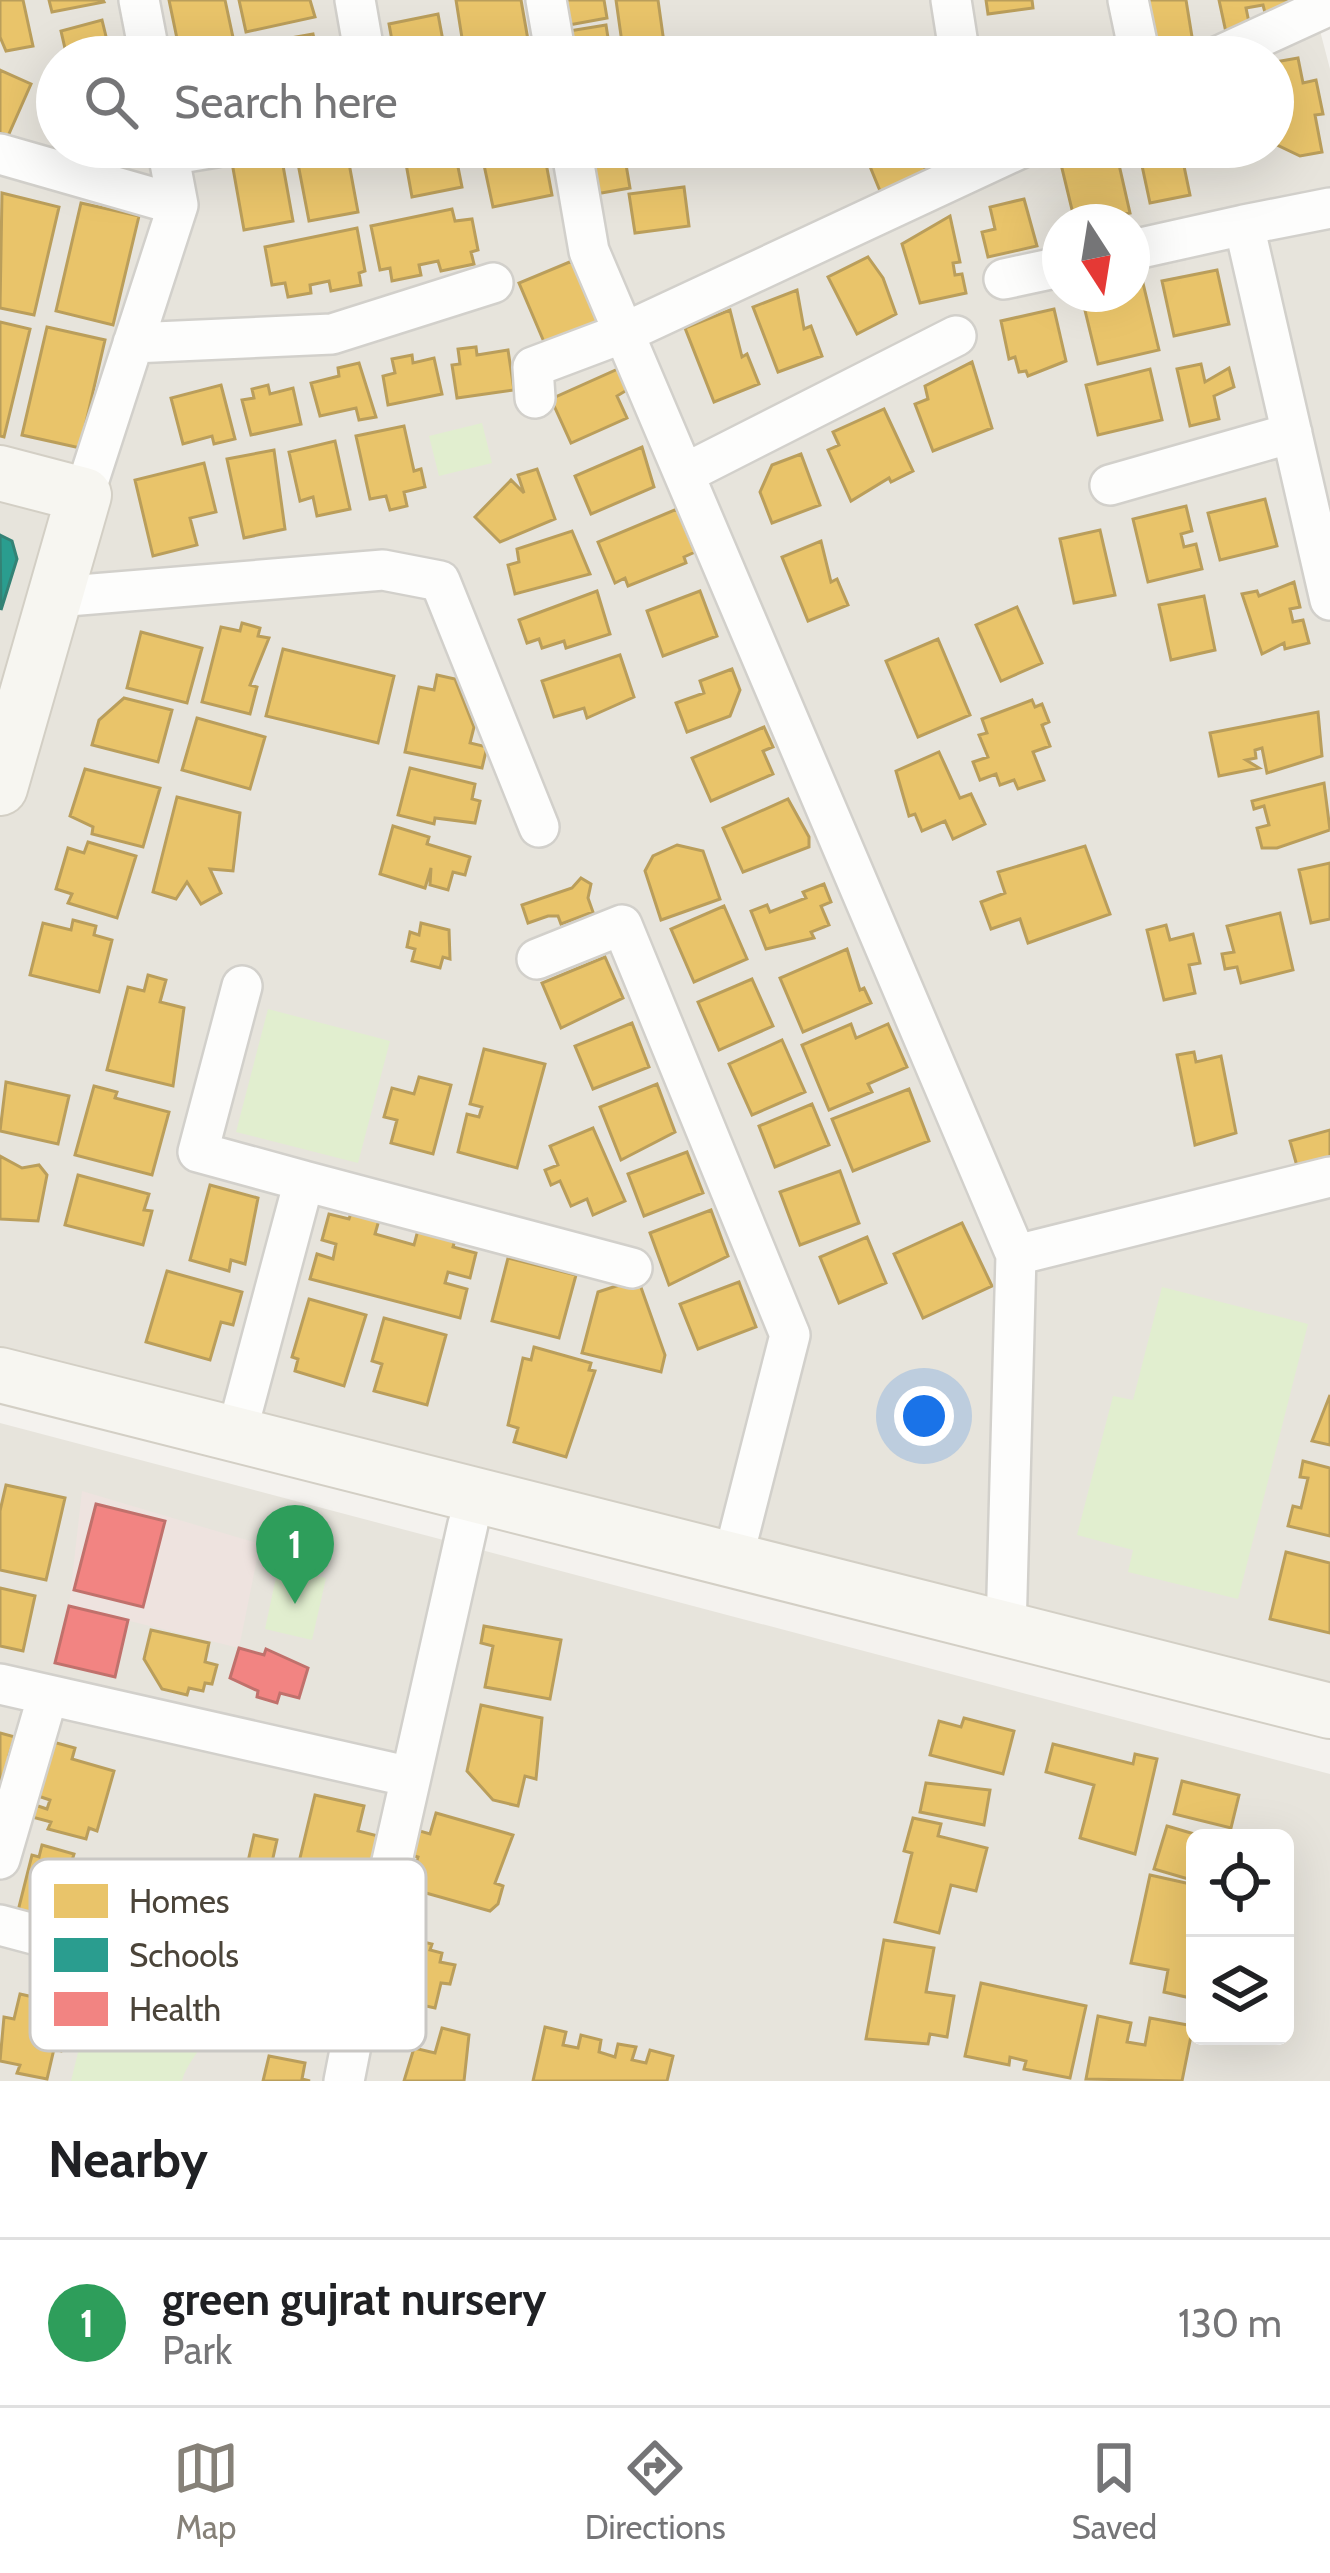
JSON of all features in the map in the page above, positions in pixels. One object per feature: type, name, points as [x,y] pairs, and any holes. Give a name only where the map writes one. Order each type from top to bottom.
[{"type":"street","points":[[139,0],[146,36]]},
{"type":"street","points":[[356,0],[362,36]]},
{"type":"street","points":[[545,0],[552,36]]},
{"type":"street","points":[[951,0],[957,36]]},
{"type":"street","points":[[1128,0],[1136,36]]},
{"type":"street","points":[[1263,36],[1330,5]]},
{"type":"street","points":[[0,154],[36,164]]},
{"type":"street","points":[[49,168],[178,205]]},
{"type":"street","points":[[0,788],[84,495],[178,205],[171,168]]},
{"type":"street","points":[[575,168],[590,251],[1016,1255],[1006,1632]]},
{"type":"street","points":[[536,398],[533,367],[626,332],[956,168]]},
{"type":"street","points":[[1150,246],[1330,208]]},
{"type":"street","points":[[1244,225],[1330,600]]},
{"type":"street","points":[[1004,279],[1042,271]]},
{"type":"street","points":[[133,343],[332,334],[493,284]]},
{"type":"street","points":[[686,473],[956,336]]},
{"type":"street","points":[[1111,485],[1292,433]]},
{"type":"street","points":[[0,473],[84,495]]},
{"type":"street","points":[[56,596],[383,570],[440,581],[539,827]]},
{"type":"street","points":[[537,959],[622,925],[790,1335],[732,1562]]},
{"type":"street","points":[[242,986],[198,1152],[632,1268]]},
{"type":"street","points":[[1016,1255],[1330,1177]]},
{"type":"street","points":[[236,1435],[304,1181]]},
{"type":"street","points":[[0,1375],[1330,1711]]},
{"type":"street","points":[[0,1408],[1330,1744]]},
{"type":"street","points":[[392,1859],[468,1524]]},
{"type":"street","points":[[0,1684],[411,1777]]},
{"type":"street","points":[[0,1859],[48,1695]]},
{"type":"street","points":[[344,2081],[350,2051]]},
{"type":"shaded area","points":[[0,0],[1312,0],[1330,69],[1330,1696],[0,1349]]},
{"type":"shaded area","points":[[0,1423],[1330,1774],[1330,2081],[0,2081]]},
{"type":"shaded area","points":[[82,1491],[260,1544],[239,1648],[69,1606]]},
{"type":"green space","points":[[482,423],[492,463],[439,476],[429,436]]},
{"type":"green space","points":[[268,1009],[390,1041],[358,1163],[236,1132]]},
{"type":"green space","points":[[1162,1287],[1308,1324],[1238,1599],[1128,1572],[1133,1550],[1077,1535],[1113,1396],[1133,1400]]},
{"type":"green space","points":[[278,1568],[326,1578],[312,1640],[265,1629]]},
{"type":"green space","points":[[78,2051],[198,2051],[182,2081],[71,2081]]},
{"type":"building: Homes","points":[[0,0],[23,0],[33,46],[6,51],[0,37]]},
{"type":"building: Homes","points":[[49,0],[103,0],[104,2],[52,12]]},
{"type":"building: Homes","points":[[169,0],[225,0],[233,36],[176,36]]},
{"type":"building: Homes","points":[[239,0],[310,0],[315,17],[246,32]]},
{"type":"building: Homes","points":[[456,0],[521,0],[527,36],[462,36]]},
{"type":"building: Homes","points":[[565,0],[604,0],[607,18],[569,25]]},
{"type":"building: Homes","points":[[616,0],[658,0],[663,36],[621,36]]},
{"type":"building: Homes","points":[[986,0],[1032,0],[1033,8],[988,14]]},
{"type":"building: Homes","points":[[1144,0],[1186,0],[1192,36],[1149,36]]},
{"type":"building: Homes","points":[[1219,0],[1291,0],[1295,14],[1267,20],[1263,5],[1246,8],[1251,32],[1227,36]]},
{"type":"building: Homes","points":[[438,14],[442,36],[391,36],[389,24]]},
{"type":"building: Homes","points":[[102,20],[106,36],[62,36],[61,31]]},
{"type":"building: Homes","points":[[606,25],[608,36],[564,36],[563,32]]},
{"type":"building: Homes","points":[[1298,58],[1303,83],[1316,80],[1323,114],[1315,115],[1322,152],[1300,156],[1294,153],[1294,59]]},
{"type":"building: Homes","points":[[0,70],[31,84],[8,136],[0,132]]},
{"type":"building: Homes","points":[[233,168],[283,168],[293,221],[244,230]]},
{"type":"building: Homes","points":[[299,168],[350,168],[358,212],[309,221]]},
{"type":"building: Homes","points":[[407,168],[458,168],[462,187],[412,197]]},
{"type":"building: Homes","points":[[485,168],[547,168],[552,195],[493,207]]},
{"type":"building: Homes","points":[[586,168],[627,168],[630,188],[590,195]]},
{"type":"building: Homes","points":[[871,168],[925,168],[938,201],[892,220]]},
{"type":"building: Homes","points":[[1062,168],[1120,168],[1128,204],[1071,204]]},
{"type":"building: Homes","points":[[1142,168],[1184,168],[1190,195],[1150,203]]},
{"type":"building: Homes","points":[[684,187],[689,226],[635,233],[629,194]]},
{"type":"building: Homes","points":[[2,193],[59,207],[34,315],[0,308]]},
{"type":"building: Homes","points":[[1024,199],[1037,246],[988,257],[982,232],[995,229],[990,207]]},
{"type":"building: Homes","points":[[81,203],[139,216],[113,325],[56,311]]},
{"type":"building: Homes","points":[[452,209],[455,221],[472,219],[478,250],[471,252],[474,264],[441,271],[438,261],[419,265],[421,275],[392,281],[390,268],[380,270],[371,226]]},
{"type":"building: Homes","points":[[950,216],[960,262],[953,263],[955,275],[962,274],[966,293],[920,303],[902,244]]},
{"type":"building: Homes","points":[[357,228],[365,271],[359,273],[361,285],[331,291],[329,281],[310,285],[311,293],[288,297],[285,283],[272,285],[265,247]]},
{"type":"building: Homes","points":[[868,257],[883,278],[896,314],[857,334],[828,277]]},
{"type":"building: Homes","points":[[572,261],[603,334],[547,349],[519,283]]},
{"type":"building: Homes","points":[[1217,270],[1229,324],[1174,336],[1162,281]]},
{"type":"building: Homes","points":[[797,290],[804,329],[811,326],[822,356],[778,372],[753,307]]},
{"type":"building: Homes","points":[[730,310],[742,357],[747,354],[759,384],[714,402],[685,328]]},
{"type":"building: Homes","points":[[1055,312],[1066,361],[1028,376],[1026,371],[1019,372],[1015,357],[1009,359],[1001,321]]},
{"type":"building: Homes","points":[[1085,312],[1150,312],[1159,350],[1098,364]]},
{"type":"building: Homes","points":[[0,322],[30,329],[4,437],[0,436]]},
{"type":"building: Homes","points":[[47,327],[105,340],[80,448],[22,435]]},
{"type":"building: Homes","points":[[476,347],[477,355],[508,350],[514,390],[457,398],[452,365],[460,364],[458,349]]},
{"type":"building: Homes","points":[[412,355],[413,363],[434,358],[442,394],[388,405],[383,376],[395,373],[392,359]]},
{"type":"building: Homes","points":[[972,362],[992,428],[933,451],[915,404],[928,399],[925,386]]},
{"type":"building: Homes","points":[[359,363],[376,417],[359,420],[356,408],[320,416],[311,383],[339,376],[338,368]]},
{"type":"building: Homes","points":[[1201,364],[1205,382],[1229,368],[1234,387],[1214,396],[1219,419],[1190,426],[1177,369]]},
{"type":"building: Homes","points":[[618,369],[627,390],[617,396],[627,418],[571,443],[551,399]]},
{"type":"building: Homes","points":[[1150,369],[1162,420],[1098,435],[1086,385]]},
{"type":"building: Homes","points":[[221,385],[235,439],[214,444],[212,436],[183,444],[171,398]]},
{"type":"building: Homes","points":[[268,385],[270,394],[293,388],[301,424],[251,435],[242,400],[254,398],[252,389]]},
{"type":"building: Homes","points":[[884,409],[913,471],[891,482],[889,478],[851,501],[828,450],[839,445],[833,432]]},
{"type":"building: Homes","points":[[404,426],[414,471],[421,469],[425,487],[404,492],[407,506],[390,510],[386,496],[370,499],[356,436]]},
{"type":"building: Homes","points":[[335,441],[350,509],[317,516],[313,497],[300,501],[289,452]]},
{"type":"building: Homes","points":[[642,447],[654,487],[591,514],[575,476]]},
{"type":"building: Homes","points":[[274,450],[285,529],[244,538],[227,459]]},
{"type":"building: Homes","points":[[801,454],[820,505],[772,523],[760,492],[772,465]]},
{"type":"building: Homes","points":[[204,463],[216,512],[190,518],[197,545],[153,556],[135,480]]},
{"type":"building: Homes","points":[[537,469],[555,519],[500,542],[475,517],[511,480],[524,493],[518,475]]},
{"type":"building: Homes","points":[[1265,499],[1277,546],[1220,560],[1208,513]]},
{"type":"building: Homes","points":[[1186,506],[1192,531],[1181,534],[1184,547],[1196,544],[1202,569],[1148,582],[1133,519]]},
{"type":"building: Homes","points":[[677,509],[695,552],[684,557],[686,563],[628,586],[625,578],[615,583],[598,542]]},
{"type":"building: Homes","points":[[1100,530],[1115,595],[1074,603],[1060,539]]},
{"type":"building: Homes","points":[[572,531],[590,574],[515,594],[508,565],[519,562],[517,549]]},
{"type":"building: Homes","points":[[821,541],[831,582],[837,579],[848,605],[808,621],[782,557]]},
{"type":"building: Homes","points":[[1294,582],[1300,607],[1290,609],[1293,622],[1303,620],[1309,643],[1285,649],[1284,643],[1262,654],[1242,594],[1257,591],[1259,596]]},
{"type":"building: Homes","points":[[597,591],[610,634],[566,648],[564,641],[542,648],[539,639],[527,643],[519,620]]},
{"type":"building: Homes","points":[[700,591],[717,636],[663,656],[647,611]]},
{"type":"building: Homes","points":[[1204,596],[1215,650],[1171,660],[1159,605]]},
{"type":"building: Homes","points":[[1017,607],[1042,663],[1001,681],[976,625]]},
{"type":"building: Homes","points":[[242,623],[260,628],[258,636],[269,638],[250,685],[257,687],[250,714],[202,702],[221,627],[240,631]]},
{"type":"building: Homes","points":[[141,632],[202,648],[187,703],[127,688]]},
{"type":"building: Homes","points":[[938,639],[970,715],[918,737],[886,661]]},
{"type":"building: Homes","points":[[283,649],[394,676],[378,743],[266,716]]},
{"type":"building: Homes","points":[[620,655],[634,697],[587,718],[584,708],[554,717],[542,681]]},
{"type":"building: Homes","points":[[732,669],[740,690],[730,716],[687,732],[676,703],[704,693],[700,681]]},
{"type":"building: Homes","points":[[437,675],[455,679],[474,727],[470,743],[487,747],[482,768],[405,752],[419,687],[434,690]]},
{"type":"building: Homes","points":[[124,698],[172,710],[158,762],[92,745],[99,720]]},
{"type":"building: Homes","points":[[1032,700],[1035,707],[1042,704],[1049,722],[1042,725],[1050,746],[1033,752],[1044,780],[1018,789],[1014,780],[1000,785],[996,774],[980,780],[973,762],[988,757],[979,735],[987,733],[982,719]]},
{"type":"building: Homes","points":[[1318,712],[1322,756],[1267,773],[1262,748],[1255,750],[1256,758],[1246,760],[1259,768],[1219,776],[1210,733]]},
{"type":"building: Homes","points":[[197,718],[265,737],[250,789],[182,770]]},
{"type":"building: Homes","points":[[764,727],[773,747],[763,751],[773,774],[711,801],[692,758]]},
{"type":"building: Homes","points":[[939,752],[960,798],[971,794],[985,824],[953,839],[945,821],[922,831],[915,814],[909,816],[896,771]]},
{"type":"building: Homes","points":[[410,768],[475,784],[472,799],[480,801],[475,823],[435,818],[434,824],[398,815]]},
{"type":"building: Homes","points":[[85,769],[160,788],[143,847],[92,834],[93,827],[70,816]]},
{"type":"building: Homes","points":[[1324,783],[1330,830],[1277,848],[1262,848],[1257,828],[1269,825],[1264,806],[1254,809],[1252,801]]},
{"type":"building: Homes","points":[[177,797],[240,813],[233,871],[210,869],[221,893],[201,904],[187,882],[176,899],[153,892]]},
{"type":"building: Homes","points":[[788,799],[809,837],[809,847],[743,872],[723,828]]},
{"type":"building: Homes","points":[[393,826],[429,837],[427,844],[470,857],[465,875],[453,872],[448,890],[430,885],[431,868],[425,888],[380,874]]},
{"type":"building: Homes","points":[[88,842],[136,856],[117,918],[68,903],[72,894],[56,889],[68,848],[84,853]]},
{"type":"building: Homes","points":[[677,845],[703,851],[720,899],[661,920],[645,871],[653,856]]},
{"type":"building: Homes","points":[[1085,846],[1110,914],[1028,943],[1020,919],[991,929],[981,902],[1005,893],[998,872]]},
{"type":"building: Homes","points":[[1330,863],[1330,919],[1311,923],[1299,870]]},
{"type":"building: Homes","points":[[581,878],[591,884],[588,898],[593,912],[561,924],[558,916],[528,923],[522,905],[572,888]]},
{"type":"building: Homes","points":[[824,884],[831,902],[821,906],[829,925],[811,932],[814,938],[766,949],[751,911],[767,905],[770,912],[806,898],[803,892]]},
{"type":"building: Homes","points":[[724,906],[747,959],[694,982],[671,929]]},
{"type":"building: Homes","points":[[1280,913],[1293,970],[1241,983],[1237,967],[1225,969],[1222,954],[1234,952],[1227,926]]},
{"type":"building: Homes","points":[[73,920],[96,926],[94,935],[112,940],[99,992],[30,975],[43,923],[71,930]]},
{"type":"building: Homes","points":[[421,923],[449,930],[450,959],[443,957],[440,968],[412,961],[415,949],[407,947],[410,932],[419,935]]},
{"type":"building: Homes","points":[[1166,925],[1170,940],[1193,934],[1200,963],[1189,965],[1195,993],[1164,1000],[1147,930]]},
{"type":"building: Homes","points":[[847,949],[860,990],[864,988],[871,1003],[803,1032],[780,978]]},
{"type":"building: Homes","points":[[605,957],[623,998],[561,1028],[542,983]]},
{"type":"building: Homes","points":[[148,975],[166,980],[160,1002],[184,1008],[173,1086],[107,1070],[128,987],[144,991]]},
{"type":"building: Homes","points":[[752,979],[773,1026],[719,1050],[698,1002]]},
{"type":"building: Homes","points":[[632,1023],[649,1067],[593,1089],[575,1046]]},
{"type":"building: Homes","points":[[851,1024],[856,1038],[888,1024],[907,1067],[868,1084],[872,1092],[829,1110],[802,1045]]},
{"type":"building: Homes","points":[[782,1040],[805,1092],[752,1115],[729,1064]]},
{"type":"building: Homes","points":[[484,1049],[545,1064],[517,1168],[458,1152],[467,1114],[479,1117],[482,1107],[470,1104]]},
{"type":"building: Homes","points":[[1194,1052],[1196,1062],[1221,1056],[1236,1133],[1195,1145],[1177,1055]]},
{"type":"building: Homes","points":[[419,1077],[451,1085],[433,1154],[391,1143],[397,1120],[384,1117],[392,1088],[414,1094]]},
{"type":"building: Homes","points":[[6,1082],[69,1096],[58,1144],[0,1131]]},
{"type":"building: Homes","points":[[657,1084],[675,1132],[621,1160],[600,1107]]},
{"type":"building: Homes","points":[[94,1086],[117,1092],[115,1098],[169,1112],[152,1175],[75,1155]]},
{"type":"building: Homes","points":[[909,1089],[929,1141],[853,1171],[832,1119]]},
{"type":"building: Homes","points":[[812,1104],[829,1145],[775,1167],[759,1126]]},
{"type":"building: Homes","points":[[593,1128],[625,1201],[593,1215],[587,1199],[571,1206],[560,1181],[551,1185],[545,1170],[558,1165],[550,1146]]},
{"type":"building: Homes","points":[[1330,1130],[1330,1170],[1300,1177],[1290,1141]]},
{"type":"building: Homes","points":[[687,1152],[703,1193],[644,1216],[628,1174]]},
{"type":"building: Homes","points":[[0,1156],[22,1168],[39,1165],[47,1175],[38,1221],[0,1219]]},
{"type":"building: Homes","points":[[840,1171],[859,1223],[800,1245],[780,1192]]},
{"type":"building: Homes","points":[[78,1175],[149,1194],[144,1210],[152,1211],[143,1245],[65,1225]]},
{"type":"building: Homes","points":[[210,1185],[258,1198],[245,1264],[231,1260],[229,1271],[190,1260]]},
{"type":"building: Homes","points":[[711,1210],[728,1256],[669,1285],[650,1233]]},
{"type":"building: Homes","points":[[351,1213],[379,1220],[375,1234],[414,1245],[418,1230],[455,1240],[453,1247],[476,1253],[470,1278],[448,1272],[445,1283],[467,1289],[460,1318],[310,1279],[317,1254],[333,1259],[336,1244],[322,1240],[329,1214],[349,1219]]},
{"type":"building: Homes","points":[[962,1223],[992,1286],[923,1318],[894,1254]]},
{"type":"building: Homes","points":[[867,1237],[886,1283],[839,1303],[820,1257]]},
{"type":"building: Homes","points":[[508,1258],[576,1275],[559,1338],[492,1321]]},
{"type":"building: Homes","points":[[167,1271],[242,1292],[233,1325],[221,1322],[210,1360],[146,1342]]},
{"type":"building: Homes","points":[[638,1279],[665,1355],[661,1372],[582,1353],[598,1292]]},
{"type":"building: Homes","points":[[739,1282],[756,1327],[698,1349],[680,1304]]},
{"type":"building: Homes","points":[[309,1299],[366,1315],[344,1386],[295,1371],[298,1359],[292,1357]]},
{"type":"building: Homes","points":[[384,1318],[446,1335],[427,1405],[374,1391],[382,1364],[372,1361]]},
{"type":"building: Homes","points":[[534,1347],[591,1363],[589,1370],[595,1371],[566,1457],[514,1442],[518,1428],[508,1425],[523,1358],[531,1360]]},
{"type":"building: Homes","points":[[1330,1395],[1330,1445],[1312,1441]]},
{"type":"building: Homes","points":[[1303,1461],[1330,1468],[1330,1536],[1288,1526],[1293,1506],[1301,1508],[1308,1478],[1300,1477]]},
{"type":"building: Homes","points":[[6,1485],[65,1498],[46,1580],[0,1570],[0,1511]]},
{"type":"building: Homes","points":[[1286,1552],[1330,1563],[1330,1633],[1270,1619]]},
{"type":"building: Homes","points":[[0,1588],[35,1596],[23,1651],[0,1646]]},
{"type":"building: Homes","points":[[484,1626],[561,1640],[550,1699],[485,1687],[493,1646],[481,1643]]},
{"type":"building: Homes","points":[[151,1630],[209,1643],[205,1662],[217,1665],[212,1684],[205,1683],[203,1691],[189,1688],[187,1695],[162,1689],[144,1659]]},
{"type":"building: Homes","points":[[481,1705],[542,1718],[536,1779],[525,1776],[518,1806],[493,1800],[467,1771]]},
{"type":"building: Homes","points":[[964,1718],[1014,1731],[1003,1774],[930,1755],[939,1721],[961,1727]]},
{"type":"building: Homes","points":[[0,1733],[15,1737],[9,1755],[16,1757],[0,1813]]},
{"type":"building: Homes","points":[[53,1742],[75,1748],[72,1759],[114,1771],[97,1831],[89,1828],[86,1839],[48,1829],[51,1822],[32,1817],[35,1805],[47,1809],[50,1800],[38,1796]]},
{"type":"building: Homes","points":[[1053,1744],[1133,1764],[1135,1754],[1157,1759],[1135,1854],[1080,1838],[1094,1785],[1046,1772]]},
{"type":"building: Homes","points":[[1182,1781],[1239,1795],[1231,1828],[1174,1814]]},
{"type":"building: Homes","points":[[926,1783],[990,1790],[984,1825],[920,1812]]},
{"type":"building: Homes","points":[[315,1795],[364,1806],[358,1831],[390,1839],[385,1859],[300,1859]]},
{"type":"building: Homes","points":[[436,1813],[513,1835],[495,1883],[503,1886],[498,1904],[490,1911],[426,1893],[426,1859],[398,1851],[406,1827],[430,1834]]},
{"type":"building: Homes","points":[[913,1818],[941,1824],[938,1836],[987,1848],[976,1891],[951,1885],[939,1933],[895,1922],[912,1853],[904,1851]]},
{"type":"building: Homes","points":[[1167,1826],[1186,1832],[1186,1878],[1154,1869]]},
{"type":"building: Homes","points":[[254,1835],[277,1840],[273,1859],[249,1859]]},
{"type":"building: Homes","points":[[42,1845],[74,1854],[72,1859],[31,1859],[32,1855],[39,1857]]},
{"type":"building: Homes","points":[[30,1863],[30,1918],[17,1915]]},
{"type":"building: Homes","points":[[1150,1875],[1186,1883],[1186,1997],[1164,1992],[1168,1970],[1131,1963]]},
{"type":"building: Homes","points":[[884,1940],[934,1948],[926,1992],[954,1996],[947,2037],[930,2034],[928,2044],[866,2039]]},
{"type":"building: Homes","points":[[426,1943],[432,1944],[430,1950],[442,1953],[440,1962],[455,1965],[450,1984],[441,1983],[435,2008],[426,2006]]},
{"type":"building: Homes","points":[[981,1983],[1086,2006],[1070,2078],[1024,2069],[1026,2061],[1010,2057],[1009,2065],[965,2056]]},
{"type":"building: Homes","points":[[20,1994],[30,1996],[30,2051],[54,2051],[47,2079],[17,2073],[20,2065],[0,2061],[4,2017],[14,2019]]},
{"type":"building: Homes","points":[[1098,2016],[1131,2023],[1127,2042],[1145,2045],[1150,2018],[1186,2025],[1189,2045],[1182,2081],[1086,2079]]},
{"type":"building: Homes","points":[[545,2027],[566,2032],[563,2045],[578,2048],[581,2035],[601,2040],[599,2052],[615,2057],[618,2044],[636,2047],[632,2060],[646,2063],[650,2050],[673,2056],[667,2081],[533,2081]]},
{"type":"building: Homes","points":[[442,2028],[469,2035],[464,2081],[404,2081],[413,2051],[435,2053]]},
{"type":"building: Homes","points":[[269,2056],[305,2063],[302,2079],[310,2081],[263,2081]]},
{"type":"building: Schools","points":[[0,535],[12,541],[17,559],[1,610]]},
{"type":"building: Health","points":[[96,1504],[165,1521],[143,1607],[74,1590]]},
{"type":"building: Health","points":[[69,1606],[128,1620],[115,1677],[55,1663]]},
{"type":"building: Health","points":[[239,1648],[264,1655],[266,1649],[308,1668],[299,1698],[280,1693],[277,1703],[257,1697],[258,1691],[230,1678]]},
{"type":"place","name":"green gujrat nursery","points":[[295,1604]]}]
